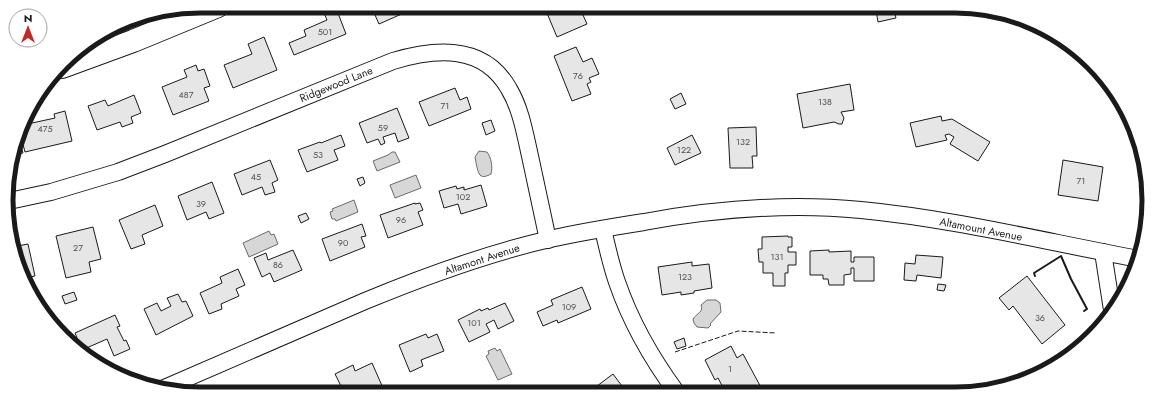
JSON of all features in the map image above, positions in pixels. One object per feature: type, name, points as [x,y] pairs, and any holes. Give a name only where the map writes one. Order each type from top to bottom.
[{"type":"main road","points":[[73,63],[133,41],[201,13]]},
{"type":"street","name":"Ridgewood Lane","points":[[13,200],[66,188],[118,172],[393,61],[417,54],[452,52],[482,61],[498,73],[510,90],[523,127],[548,240]]},
{"type":"street","name":"Altamont Avenue","points":[[173,384],[396,288],[476,261],[548,240],[658,219],[714,212],[794,207],[822,208]]},
{"type":"street","name":"Altamount Avenue","points":[[822,208],[862,210],[950,222],[1133,258]]},
{"type":"street","points":[[603,229],[617,282],[632,320],[657,365],[673,387]]},
{"type":"street","points":[[1104,252],[1111,303]]},
{"type":"shaded area","points":[[479,151],[487,152],[491,159],[491,174],[485,176],[480,175],[475,157]]},
{"type":"shaded area","points":[[395,152],[400,162],[377,171],[373,161]]},
{"type":"shaded area","points":[[416,175],[421,188],[395,198],[390,185]]},
{"type":"shaded area","points":[[354,200],[358,212],[336,221],[335,219],[332,219],[330,212],[333,211],[332,209]]},
{"type":"shaded area","points":[[269,231],[271,235],[274,234],[278,244],[249,257],[243,243]]},
{"type":"shaded area","points":[[707,300],[716,300],[720,303],[721,312],[708,328],[697,327],[693,319],[701,311],[701,305]]},
{"type":"shaded area","points":[[495,348],[497,351],[500,349],[512,374],[498,380],[486,356],[489,354],[488,351]]},
{"type":"building","points":[[324,13],[338,13],[346,34],[294,55],[289,43],[306,36],[304,30],[327,20]]},
{"type":"building","points":[[374,13],[404,13],[379,24]]},
{"type":"building","points":[[547,13],[582,13],[587,24],[557,37]]},
{"type":"building","points":[[876,13],[895,13],[896,18],[878,22]]},
{"type":"building","points":[[264,37],[277,70],[233,88],[224,65],[252,54],[248,44]]},
{"type":"building","points":[[576,47],[583,62],[592,58],[599,74],[589,78],[591,82],[587,84],[591,94],[572,101],[554,56]]},
{"type":"building","points":[[196,65],[198,71],[204,69],[210,86],[204,88],[209,101],[173,115],[162,87],[187,77],[184,70]]},
{"type":"building","points":[[850,84],[854,110],[841,112],[844,118],[842,124],[834,122],[803,128],[797,94]]},
{"type":"building","points":[[455,88],[460,100],[467,97],[471,109],[429,126],[419,102]]},
{"type":"building","points":[[681,93],[686,104],[675,109],[670,99]]},
{"type":"building","points":[[134,95],[141,113],[131,117],[133,123],[122,127],[120,122],[97,130],[88,106],[105,100],[108,106]]},
{"type":"building","points":[[397,108],[409,138],[398,142],[395,133],[383,137],[385,143],[381,145],[378,139],[367,143],[359,123]]},
{"type":"building","points":[[65,111],[72,141],[25,152],[22,142],[29,124],[55,118],[54,114]]},
{"type":"building","points":[[941,116],[942,121],[952,119],[990,142],[978,161],[950,144],[954,137],[949,134],[945,135],[947,140],[916,147],[910,123]]},
{"type":"building","points":[[491,120],[495,131],[486,135],[482,123]]},
{"type":"building","points":[[756,127],[757,156],[752,156],[753,168],[730,168],[728,128]]},
{"type":"building","points":[[341,135],[345,146],[334,150],[338,160],[307,172],[298,150]]},
{"type":"building","points":[[692,135],[701,153],[675,165],[667,148]]},
{"type":"building","points":[[21,146],[23,153],[19,154]]},
{"type":"building","points":[[270,160],[278,180],[272,183],[275,192],[265,195],[262,187],[242,195],[234,174]]},
{"type":"building","points":[[1063,160],[1103,167],[1098,201],[1058,195]]},
{"type":"building","points":[[363,177],[365,183],[360,186],[357,179]]},
{"type":"building","points":[[212,182],[224,213],[209,219],[206,212],[187,220],[178,196]]},
{"type":"building","points":[[481,185],[487,206],[461,214],[458,204],[444,208],[439,191],[456,186],[457,189],[464,187],[464,190]]},
{"type":"building","points":[[415,203],[420,203],[423,210],[418,212],[423,225],[388,238],[380,215]]},
{"type":"building","points":[[155,205],[163,226],[142,235],[145,244],[131,249],[119,220]]},
{"type":"building","points":[[306,213],[309,219],[301,223],[298,216]]},
{"type":"building","points":[[362,224],[366,236],[361,237],[365,247],[330,261],[322,239]]},
{"type":"building","points":[[93,227],[101,259],[89,262],[91,272],[66,278],[56,236]]},
{"type":"building","points":[[762,237],[792,237],[792,247],[788,247],[788,252],[796,252],[796,265],[788,265],[788,273],[785,273],[785,286],[773,286],[773,273],[763,273],[763,262],[759,262],[758,249],[762,249]]},
{"type":"building","points":[[28,244],[35,276],[29,277],[19,246]]},
{"type":"building","points":[[293,250],[302,270],[274,282],[270,273],[262,277],[254,258],[266,253],[268,260]]},
{"type":"building","points":[[829,250],[829,252],[851,251],[851,262],[854,262],[854,257],[874,257],[874,281],[854,281],[854,268],[851,268],[851,274],[844,275],[844,285],[829,285],[828,279],[823,279],[823,275],[810,275],[810,251]]},
{"type":"building","points":[[916,255],[943,257],[941,278],[917,275],[916,281],[904,280],[905,263],[915,264]]},
{"type":"building","points":[[692,262],[692,266],[709,264],[712,288],[681,295],[681,292],[662,295],[658,267]]},
{"type":"building","points":[[238,269],[245,285],[236,289],[239,296],[221,304],[222,309],[209,314],[200,293],[222,283],[220,277]]},
{"type":"building","points":[[1027,276],[1065,325],[1042,344],[1013,306],[1009,310],[999,298]]},
{"type":"building","points":[[938,284],[946,285],[944,291],[937,290]]},
{"type":"building","points":[[582,287],[591,309],[558,323],[557,320],[543,326],[537,312],[553,305],[551,300]]},
{"type":"building","points":[[74,292],[77,300],[65,304],[62,296]]},
{"type":"building","points":[[178,294],[182,302],[186,301],[193,316],[156,335],[144,309],[157,303],[161,311],[171,306],[167,298]]},
{"type":"building","points":[[505,303],[514,321],[498,329],[494,320],[486,324],[490,332],[469,342],[458,320],[480,309],[481,311],[488,308],[489,310]]},
{"type":"building","points":[[115,315],[120,326],[117,327],[130,349],[114,356],[107,339],[86,348],[79,342],[75,333]]},
{"type":"building","points":[[426,334],[428,338],[437,334],[444,351],[421,360],[423,366],[410,372],[399,345]]},
{"type":"building","points":[[684,338],[686,346],[677,349],[674,342]]},
{"type":"building","points":[[731,346],[737,358],[743,354],[761,387],[723,387],[718,378],[715,380],[705,360]]},
{"type":"building","points":[[372,363],[383,387],[342,387],[335,374],[353,365],[355,371]]},
{"type":"building","points":[[613,374],[622,386],[598,387],[597,386]]},
{"type":"fence","points":[[675,352],[738,331],[776,333]]},
{"type":"wall","points":[[1035,276],[1034,273],[1061,256],[1087,309],[1084,311]]}]
